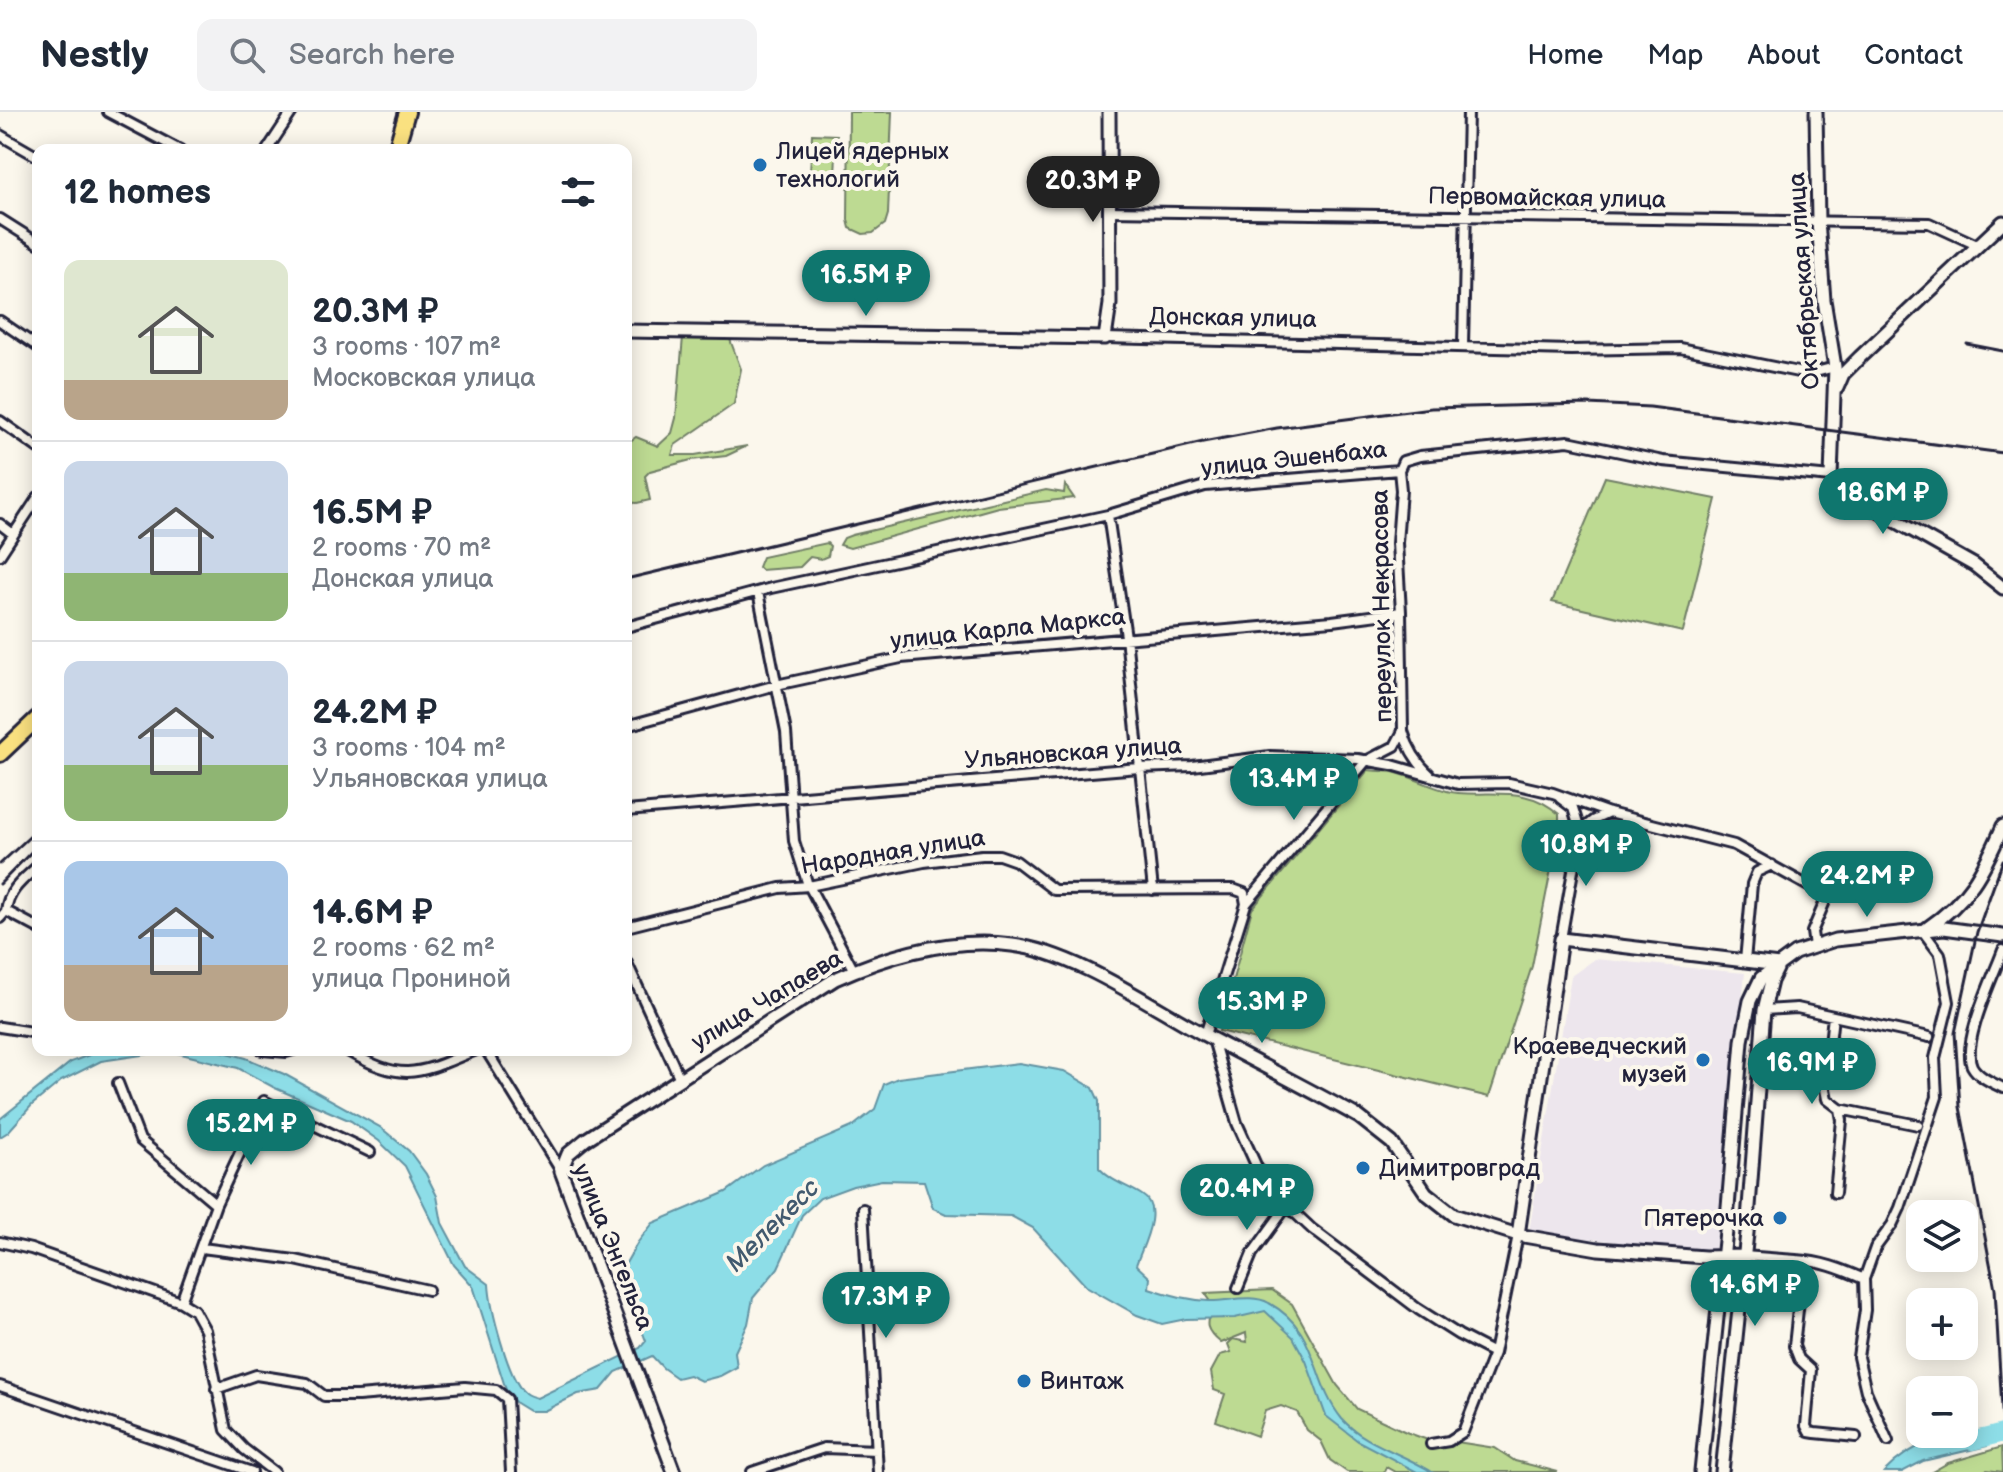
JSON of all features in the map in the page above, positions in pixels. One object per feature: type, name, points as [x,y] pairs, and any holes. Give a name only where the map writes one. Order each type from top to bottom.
[{"type":"highway","points":[[398,144],[407,112]]},
{"type":"highway","points":[[0,754],[32,724]]},
{"type":"street","points":[[108,112],[169,144]]},
{"type":"street","points":[[271,144],[292,112]]},
{"type":"street","points":[[1105,338],[1110,304],[1109,112]]},
{"type":"street","points":[[1463,346],[1468,112]]},
{"type":"street","name":"Октябрьская улица","points":[[1816,112],[1818,221],[1824,300],[1835,367],[1831,477]]},
{"type":"street","points":[[0,135],[32,154]]},
{"type":"street","name":"Первомайская улица","points":[[1110,211],[1929,223],[1979,246]]},
{"type":"street","points":[[0,219],[32,239]]},
{"type":"street","points":[[1835,392],[1843,374],[2003,222]]},
{"type":"street","points":[[0,321],[32,343]]},
{"type":"street","name":"Донская улица","points":[[632,331],[1062,340],[1105,338],[1571,350],[1680,348],[1808,374],[1835,367]]},
{"type":"street","points":[[0,421],[32,444]]},
{"type":"street","name":"улица Эшенбаха","points":[[632,625],[877,563],[1108,515],[1205,486],[1399,470],[1403,461],[1420,456],[1568,441],[1663,461],[1831,477]]},
{"type":"street","name":"переулок Некрасова","points":[[1399,470],[1401,490],[1397,543],[1403,731],[1417,763],[1434,778]]},
{"type":"street","points":[[1831,477],[1865,505],[1966,560],[2003,588]]},
{"type":"street","points":[[0,555],[32,506]]},
{"type":"street","points":[[1108,515],[1126,637],[1153,890]]},
{"type":"street","points":[[0,524],[13,534]]},
{"type":"street","points":[[758,592],[786,732],[794,841],[809,886],[854,971]]},
{"type":"street","name":"улица Карла Маркса","points":[[632,724],[776,685],[901,658],[1332,621],[1401,612]]},
{"type":"street","points":[[1403,731],[1395,746],[1366,761],[1246,904],[1209,1037],[1237,1123],[1265,1185],[1289,1202],[1312,1229],[1418,1309],[1494,1353]]},
{"type":"street","name":"Ульяновская улица","points":[[632,811],[1192,766],[1270,756],[1366,761],[1392,765],[1458,784],[1509,783],[1553,793],[1609,813],[1734,845],[1823,894],[1826,899],[1812,932],[1814,946]]},
{"type":"street","points":[[1431,1444],[1449,1441],[1463,1432],[1494,1353],[1518,1235],[1580,831],[1573,808],[1553,793]]},
{"type":"street","points":[[1580,831],[1609,813]]},
{"type":"street","points":[[1924,929],[1952,911],[1973,885],[1989,859],[2003,826]]},
{"type":"street","points":[[1745,961],[1752,884],[1757,872],[1752,854]]},
{"type":"street","name":"Народная улица","points":[[632,925],[780,888],[809,886],[924,862],[990,855],[1016,861],[1054,890],[1233,889],[1244,893],[1246,904]]},
{"type":"street","points":[[1757,872],[1772,865]]},
{"type":"street","points":[[32,872],[13,890],[3,914],[32,926]]},
{"type":"street","points":[[1888,1441],[1866,1391],[1858,1357],[1865,1310],[1864,1279],[1875,1248],[1900,1208],[1937,1097],[1935,1058],[1949,1002],[1940,954],[1924,929]]},
{"type":"street","points":[[1701,1472],[1742,1041],[1750,1001],[1761,978],[1795,953],[1835,940],[1924,929],[1962,929],[2003,936]]},
{"type":"street","points":[[1561,939],[1779,965]]},
{"type":"street","name":"улица Чапаева","points":[[561,1171],[568,1154],[585,1140],[835,979],[916,952],[964,942],[1012,945],[1048,953],[1104,979],[1359,1117],[1392,1143],[1426,1193],[1454,1215],[1518,1235],[1637,1254],[1744,1256]]},
{"type":"street","points":[[2003,950],[1971,1040],[1969,1056],[1974,1070],[2003,1088]]},
{"type":"street","points":[[1722,1472],[1764,1010],[1771,981],[1779,965]]},
{"type":"street","points":[[632,974],[680,1079]]},
{"type":"street","points":[[1764,1010],[1797,1008],[1929,1037]]},
{"type":"street","points":[[1833,1016],[1825,1089],[1827,1099],[1840,1109],[1918,1125]]},
{"type":"street","points":[[0,1027],[32,1032]]},
{"type":"street","points":[[356,1056],[393,1073],[426,1070],[461,1056]]},
{"type":"street","name":"улица Энгельса","points":[[490,1056],[561,1171],[674,1472]]},
{"type":"street","points":[[118,1083],[140,1140],[216,1204]]},
{"type":"street","points":[[181,1302],[216,1204],[264,1101],[370,1152]]},
{"type":"street","points":[[1835,1193],[1842,1120],[1840,1109]]},
{"type":"street","points":[[1238,1288],[1252,1254],[1289,1202]]},
{"type":"street","points":[[863,1209],[878,1472]]},
{"type":"street","points":[[0,1242],[31,1249],[181,1302],[194,1310],[205,1330],[226,1430],[244,1449],[274,1472]]},
{"type":"street","points":[[202,1248],[295,1260],[428,1290]]},
{"type":"street","points":[[1744,1256],[1812,1260],[1864,1279]]},
{"type":"street","points":[[1796,1260],[1802,1273],[1794,1346],[1799,1359],[1811,1370],[1806,1426],[1809,1432],[1856,1437]]},
{"type":"street","points":[[216,1389],[256,1375],[307,1383],[324,1396],[465,1387],[496,1390],[507,1399],[511,1472]]},
{"type":"street","points":[[0,1386],[252,1472]]},
{"type":"street","points":[[752,1472],[824,1448],[877,1450]]},
{"type":"shaded area","points":[[1595,959],[1745,973],[1715,1253],[1529,1232],[1571,976]]},
{"type":"green space","points":[[849,112],[892,112],[888,214],[885,224],[873,233],[863,234],[850,228],[848,220]]},
{"type":"green space","points":[[812,134],[837,135],[835,175],[810,174]]},
{"type":"green space","points":[[683,337],[729,337],[741,369],[734,404],[675,445],[672,455],[695,455],[747,446],[726,456],[691,460],[650,471],[645,476],[650,500],[632,503],[632,440],[636,437],[658,446],[672,433]]},
{"type":"green space","points":[[1605,477],[1716,499],[1683,632],[1552,602]]},
{"type":"green space","points":[[1065,485],[1074,498],[998,507],[850,548],[840,545],[844,538],[852,535],[1046,490],[1064,493]]},
{"type":"green space","points":[[827,543],[830,546],[828,556],[821,559],[810,557],[800,567],[761,570],[758,567],[762,557]]},
{"type":"green space","points":[[1368,770],[1393,772],[1450,792],[1523,796],[1547,805],[1559,814],[1559,829],[1532,966],[1489,1097],[1219,1031],[1252,909]]},
{"type":"green space","points":[[1272,1290],[1292,1304],[1337,1385],[1357,1409],[1436,1443],[1457,1442],[1495,1448],[1515,1461],[1558,1472],[1395,1472],[1386,1467],[1384,1472],[1347,1472],[1330,1460],[1321,1441],[1307,1430],[1297,1412],[1281,1406],[1265,1411],[1257,1436],[1216,1421],[1225,1394],[1214,1390],[1211,1372],[1220,1355],[1231,1352],[1228,1344],[1233,1339],[1247,1342],[1246,1333],[1221,1343],[1211,1333],[1207,1321],[1212,1303],[1205,1293]]},
{"type":"green space","points":[[2002,1447],[2003,1472],[1932,1472],[1948,1463]]},
{"type":"water","points":[[86,1056],[135,1056],[101,1061],[61,1081],[0,1137],[0,1119],[71,1062]]},
{"type":"water","points":[[189,1056],[239,1056],[284,1074],[380,1127],[409,1151],[437,1196],[442,1223],[465,1266],[489,1284],[496,1325],[512,1374],[525,1393],[537,1398],[640,1348],[646,1341],[622,1279],[626,1263],[653,1223],[726,1192],[763,1165],[852,1127],[875,1109],[884,1084],[898,1078],[1019,1063],[1064,1071],[1093,1088],[1099,1101],[1099,1168],[1148,1201],[1151,1209],[1150,1228],[1136,1265],[1150,1278],[1149,1288],[1193,1300],[1247,1298],[1269,1303],[1297,1327],[1324,1388],[1342,1419],[1361,1435],[1432,1472],[1417,1472],[1358,1441],[1326,1416],[1306,1361],[1293,1337],[1265,1311],[1235,1318],[1186,1319],[1162,1324],[1137,1315],[1086,1286],[1033,1228],[1011,1216],[946,1214],[933,1208],[924,1181],[882,1180],[853,1186],[820,1198],[802,1215],[778,1268],[753,1298],[748,1324],[735,1352],[737,1367],[701,1381],[689,1375],[677,1378],[652,1356],[616,1372],[601,1390],[578,1394],[544,1411],[529,1411],[507,1393],[473,1286],[454,1265],[405,1166],[379,1141],[351,1121],[238,1068]]},
{"type":"water","points":[[1985,1430],[1995,1435],[1987,1446],[1923,1461],[1902,1472],[1884,1472],[1916,1448],[1978,1448],[1978,1431]]},
{"type":"waterway","name":"Мелекесс","points":[[1978,1439],[2003,1433]]},
{"type":"railway","points":[[1967,344],[2003,351]]},
{"type":"railway","points":[[632,578],[1203,442],[1277,428],[1431,408],[1588,404],[1650,407],[2003,453]]},
{"type":"railway","points":[[0,864],[32,835]]},
{"type":"railway","points":[[0,884],[32,851]]},
{"type":"railway","points":[[2003,860],[1977,932],[1955,1033],[1960,1107],[1995,1289],[2003,1426]]},
{"type":"place","name":"Лицей ядерных технологий","points":[[760,165]]},
{"type":"place","name":"Краеведческий музей","points":[[1703,1060]]},
{"type":"place","name":"Димитровград","points":[[1363,1168]]},
{"type":"place","name":"Пятерочка","points":[[1780,1218]]},
{"type":"place","name":"Винтаж","points":[[1024,1381]]}]
